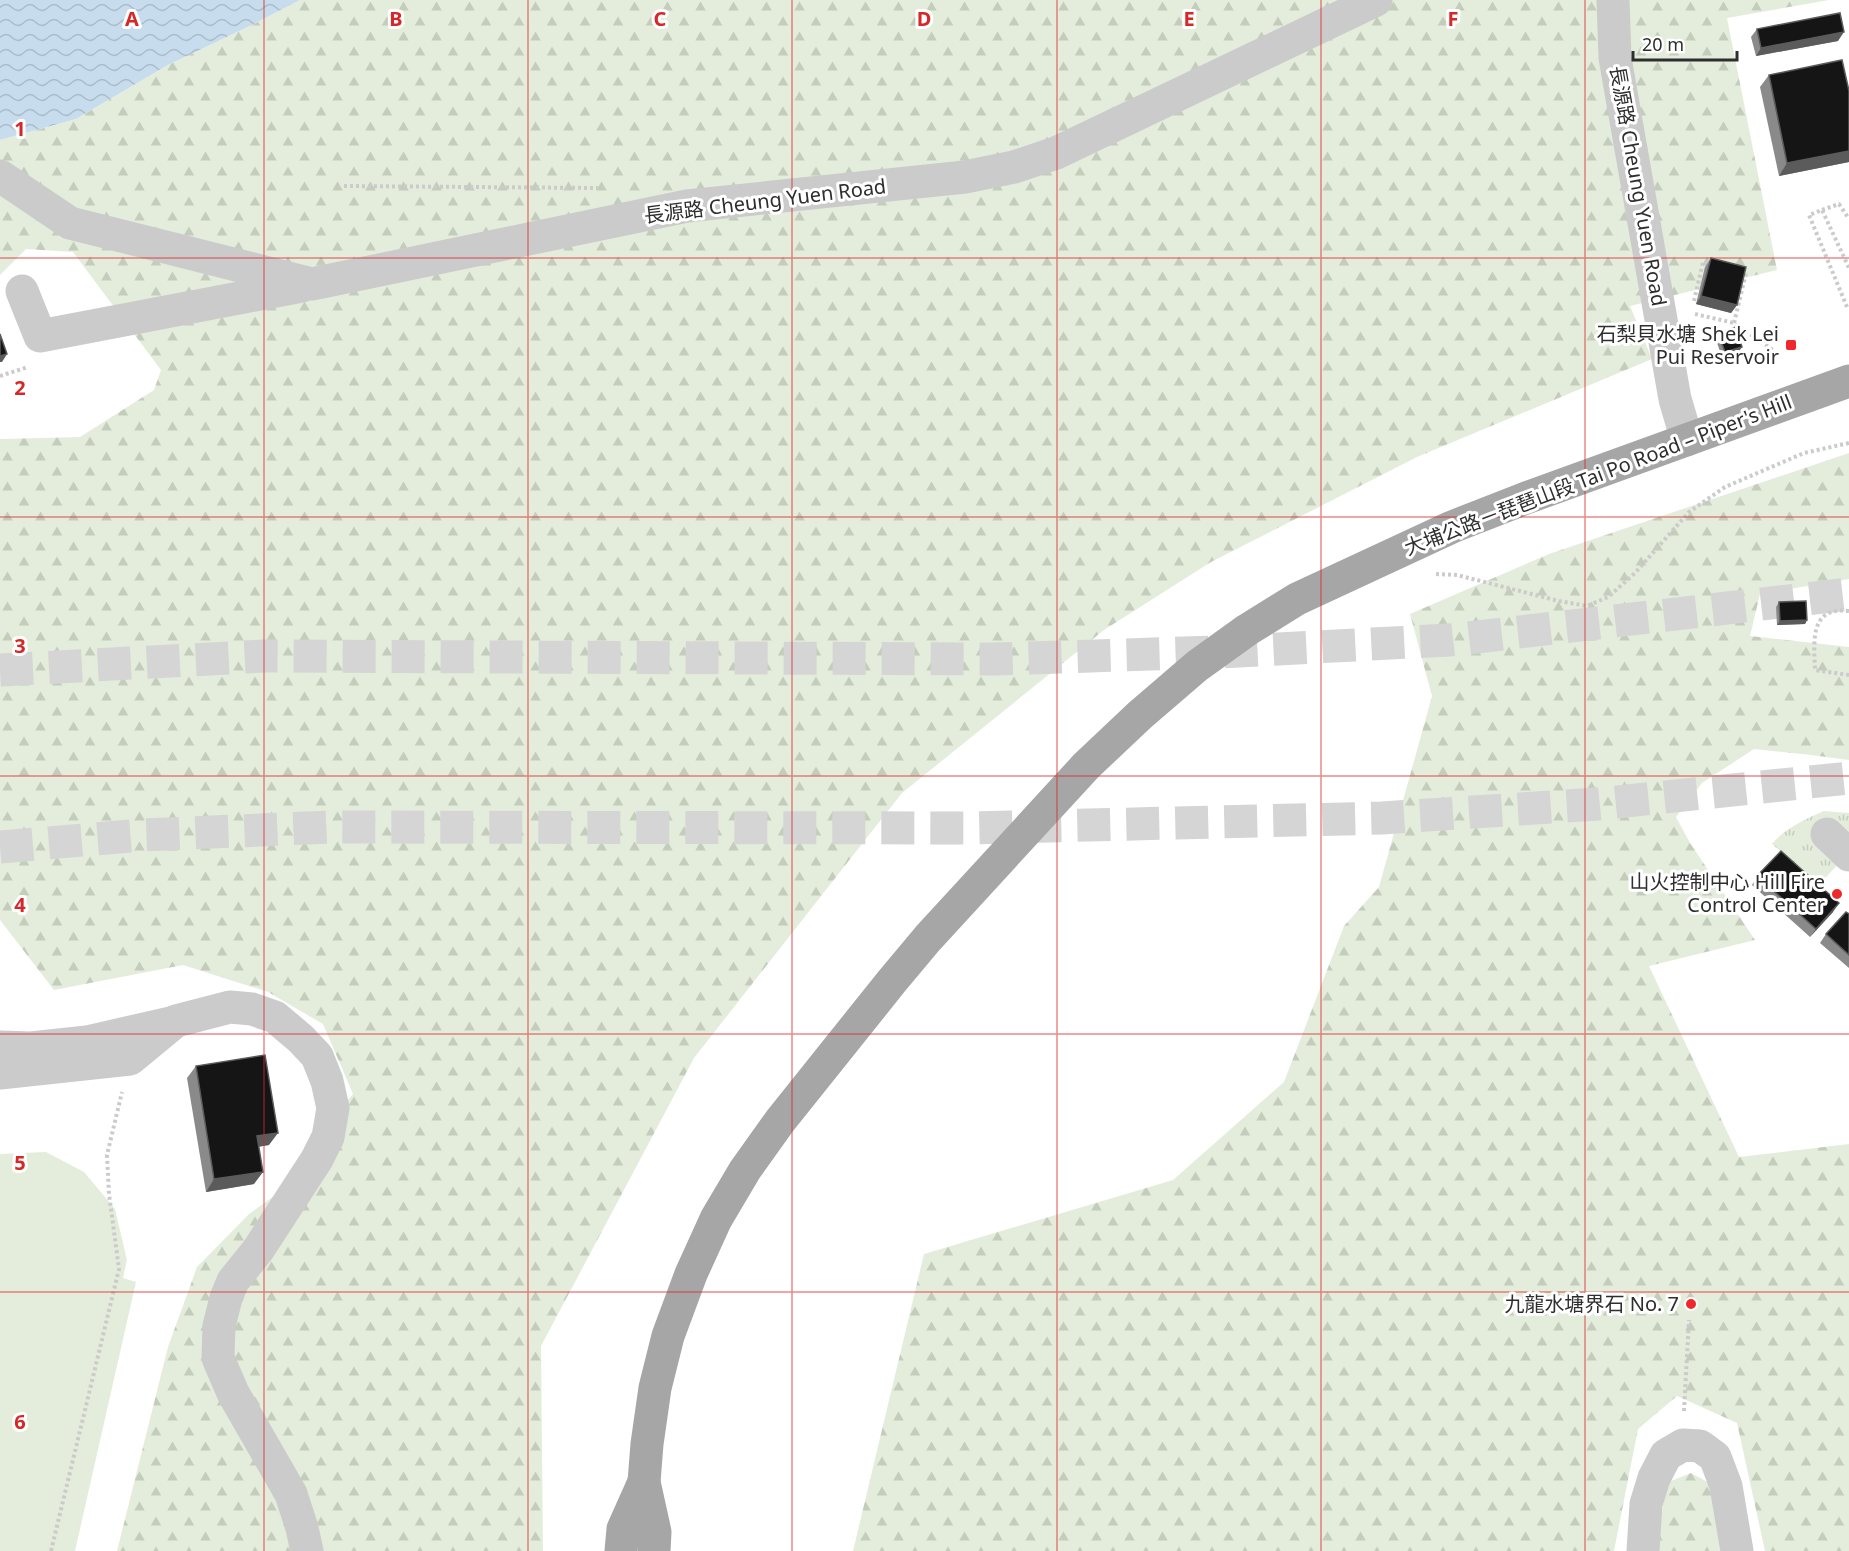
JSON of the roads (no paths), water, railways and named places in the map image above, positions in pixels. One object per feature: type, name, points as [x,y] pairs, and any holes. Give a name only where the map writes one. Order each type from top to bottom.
[{"type":"main road","name":"大埔公路－琵琶山段 Tai Po Road – Piper's Hill","points":[[654,1551],[655,1532],[644,1482],[655,1388],[668,1336],[695,1264],[716,1219],[745,1170],[780,1120],[899,972],[1086,766],[1197,666],[1247,630],[1297,599],[1452,527],[1849,381]]},
{"type":"main road","name":"大埔公路－琵琶山段 Tai Po Road – Piper's Hill","points":[[621,1551],[623,1530],[644,1482]]},
{"type":"lane","name":"長源路 Cheung Yuen Road","points":[[0,176],[70,223],[312,284],[687,206],[965,177],[1014,167],[1056,153],[1376,0]]},
{"type":"lane","name":"長源路 Cheung Yuen Road","points":[[1613,0],[1617,69],[1675,399],[1687,440]]},
{"type":"lane","points":[[22,291],[40,336],[312,284]]},
{"type":"lane","points":[[0,1047],[32,1048],[87,1042],[230,1007],[241,1007],[275,1017],[317,1056],[327,1081],[333,1108],[328,1137],[258,1250],[233,1281],[219,1326],[218,1358],[233,1393],[291,1494],[307,1551]]},
{"type":"lane","points":[[0,1073],[130,1059],[177,1021]]},
{"type":"lane","points":[[1643,1551],[1646,1504],[1654,1478],[1666,1455],[1683,1445],[1700,1446],[1715,1457],[1726,1486],[1737,1551]]},
{"type":"water","points":[[0,0],[300,0],[168,65],[76,119],[0,140]]},
{"type":"tunnel","points":[[0,670],[265,656],[994,659],[1219,652],[1450,640],[1849,594]]},
{"type":"tunnel","points":[[0,847],[142,835],[331,827],[966,828],[1382,818],[1597,804],[1849,778]]},
{"type":"place","name":"石梨貝水塘 Shek Lei Pui Reservoir","points":[[1791,345]]},
{"type":"place","name":"山火控制中心 Hill Fire Control Center","points":[[1837,894]]},
{"type":"place","name":"九龍水塘界石 No. 7","points":[[1691,1304]]}]
